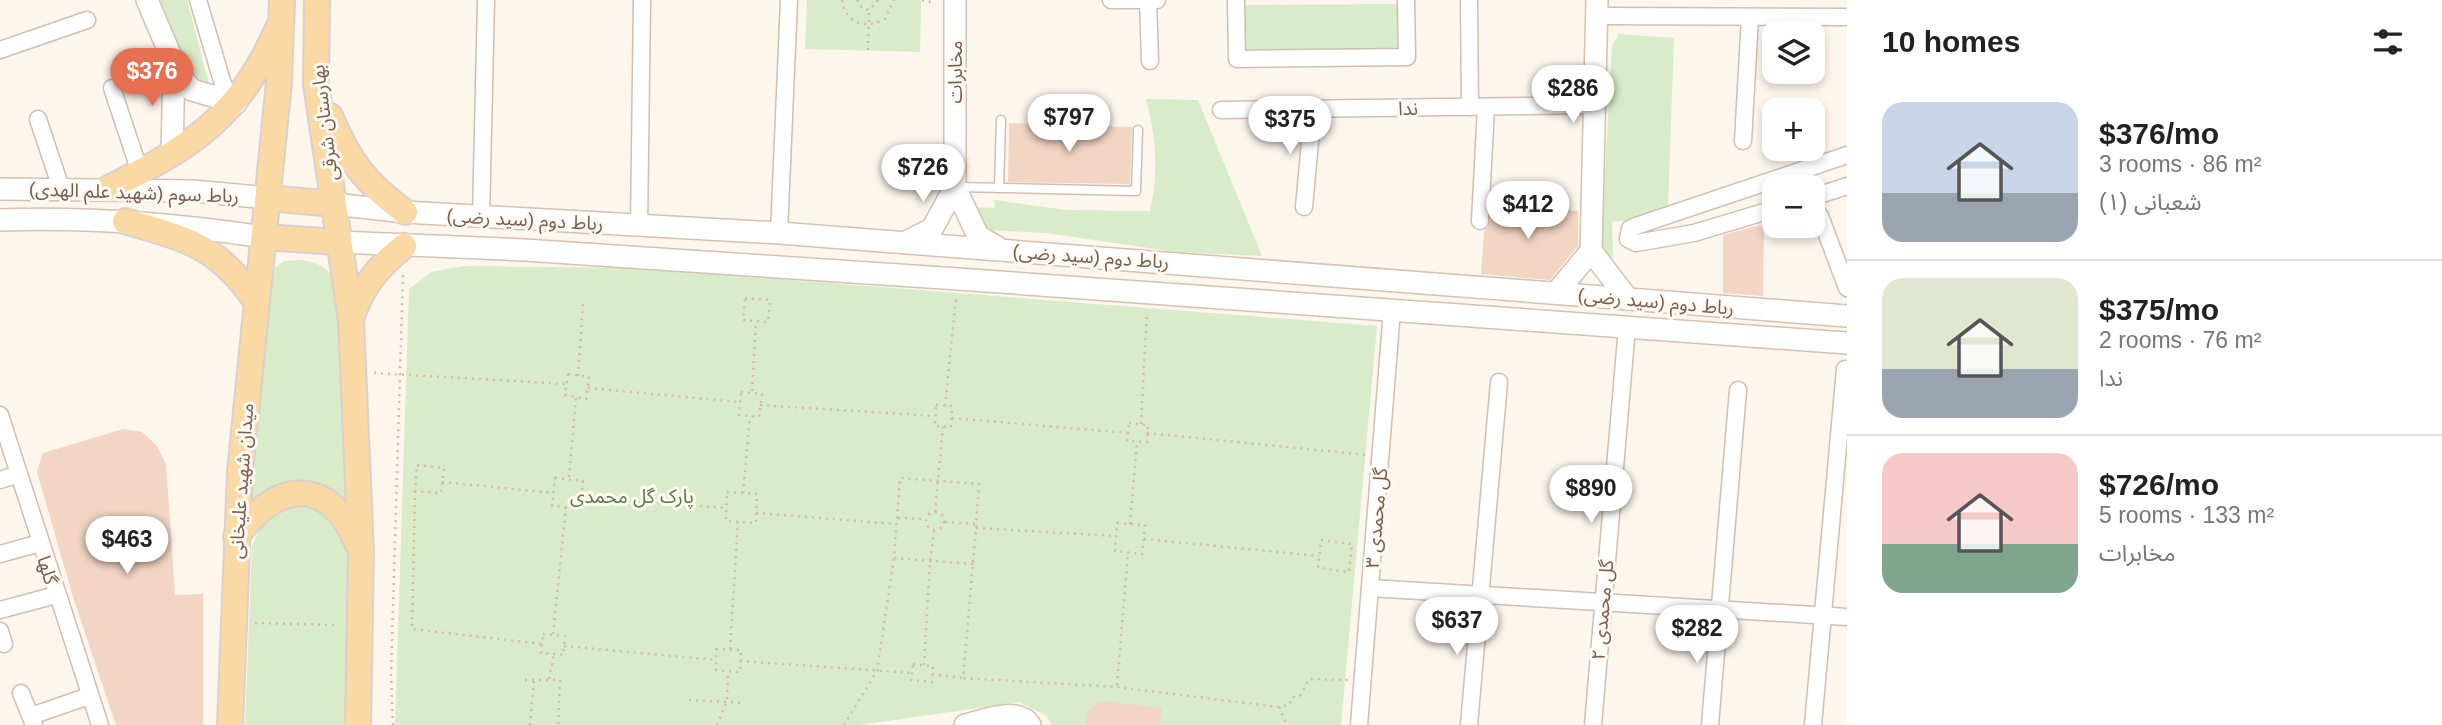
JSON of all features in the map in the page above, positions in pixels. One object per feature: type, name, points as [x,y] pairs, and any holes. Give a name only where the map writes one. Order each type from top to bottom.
[{"type":"main road","points":[[147,0],[174,64],[192,90],[236,103]]},
{"type":"main road","name":"بهارستان شرقی","points":[[317,0],[316,83],[334,204]]},
{"type":"main road","name":"مخابرات","points":[[955,0],[955,187]]},
{"type":"main road","points":[[1557,292],[1591,251],[1597,8]]},
{"type":"main road","points":[[109,188],[199,136],[236,103],[260,67],[282,9]]},
{"type":"main road","name":"بهارستان شرقی","points":[[268,198],[279,82],[282,9]]},
{"type":"main road","points":[[172,154],[174,64]]},
{"type":"main road","points":[[279,82],[283,96],[295,104],[302,103],[310,96],[316,83]]},
{"type":"main road","points":[[316,83],[352,164],[379,193],[405,212]]},
{"type":"main road","points":[[905,242],[932,229],[955,187]]},
{"type":"main road","points":[[955,187],[978,236],[1004,250]]},
{"type":"main road","name":"رباط سوم (شهید علم الهدی)","points":[[0,189],[109,188],[194,191],[268,198]]},
{"type":"main road","points":[[187,226],[206,222],[213,211],[211,201],[194,191]]},
{"type":"main road","points":[[268,198],[334,204],[351,320],[361,552],[358,725]]},
{"type":"main road","name":"میدان شهید علیخانی","points":[[230,725],[236,537],[256,301],[268,198]]},
{"type":"main road","name":"رباط دوم (سید رضی)","points":[[334,204],[405,212],[905,242],[1847,316]]},
{"type":"main road","name":"رباط سوم (شهید علم الهدی)","points":[[0,220],[63,218],[125,221],[187,226],[264,237]]},
{"type":"main road","points":[[525,250],[520,241],[520,230],[526,220]]},
{"type":"main road","points":[[125,221],[193,241],[217,256],[238,276],[256,301]]},
{"type":"main road","points":[[264,237],[339,242]]},
{"type":"main road","name":"رباط دوم (سید رضی)","points":[[339,242],[525,250],[1847,343]]},
{"type":"main road","points":[[351,320],[360,294],[373,272],[404,246]]},
{"type":"main road","points":[[1591,251],[1628,299]]},
{"type":"main road","points":[[236,537],[251,517],[271,500],[296,493],[313,495],[335,506],[349,522],[361,552]]},
{"type":"main road","points":[[965,725],[1013,715],[1027,720],[1030,725]]},
{"type":"street","points":[[198,0],[223,84],[236,103]]},
{"type":"street","points":[[481,217],[485,0]]},
{"type":"street","points":[[639,225],[642,0]]},
{"type":"street","points":[[779,233],[789,0]]},
{"type":"street","points":[[1111,0],[1157,0]]},
{"type":"street","points":[[1148,0],[1150,61]]},
{"type":"street","points":[[1236,0],[1237,58],[1407,57],[1406,0]]},
{"type":"street","points":[[1469,0],[1478,107],[1480,221]]},
{"type":"street","points":[[1735,0],[1742,17],[1743,141]]},
{"type":"street","points":[[1597,8],[1742,17],[1847,18]]},
{"type":"street","points":[[0,50],[87,20]]},
{"type":"street","points":[[112,88],[140,172]]},
{"type":"street","name":"ندا","points":[[1221,110],[1595,105]]},
{"type":"street","points":[[1304,207],[1313,109]]},
{"type":"street","points":[[38,119],[61,188]]},
{"type":"street","points":[[1788,175],[1847,155]]},
{"type":"street","points":[[1762,184],[1636,226],[1630,229],[1628,239],[1636,243],[1694,233],[1762,213]]},
{"type":"street","points":[[1825,193],[1847,186]]},
{"type":"street","points":[[1825,229],[1847,288]]},
{"type":"street","name":"گل محمدی ۳","points":[[1359,725],[1392,310]]},
{"type":"street","name":"گل محمدی ۲","points":[[1592,725],[1627,327]]},
{"type":"street","points":[[1813,725],[1846,369]]},
{"type":"street","points":[[1469,725],[1499,382]]},
{"type":"street","points":[[1710,725],[1738,390]]},
{"type":"street","name":"گلها","points":[[0,415],[100,725]]},
{"type":"street","points":[[0,480],[19,474]]},
{"type":"street","points":[[0,554],[40,543]]},
{"type":"street","points":[[1370,588],[1481,592],[1847,617]]},
{"type":"street","points":[[0,610],[56,595]]},
{"type":"street","points":[[21,693],[32,720],[89,696]]},
{"type":"lane","points":[[999,188],[1001,120]]},
{"type":"lane","points":[[955,187],[1136,191],[1138,130]]},
{"type":"path","points":[[842,0],[843,7],[853,21],[869,25],[885,19],[894,0]]},
{"type":"path","points":[[857,0],[862,8],[869,10]]},
{"type":"path","points":[[868,50],[869,10],[878,0]]},
{"type":"path","points":[[393,725],[391,674],[397,373],[404,246]]},
{"type":"path","points":[[945,406],[956,293]]},
{"type":"path","points":[[745,298],[770,300],[768,323],[757,321],[743,320],[745,298]]},
{"type":"path","points":[[578,376],[583,304]]},
{"type":"path","points":[[1141,424],[1148,308]]},
{"type":"path","points":[[752,393],[757,321]]},
{"type":"path","points":[[353,373],[397,373],[566,384]]},
{"type":"path","points":[[568,374],[589,377],[586,399],[565,395],[566,384],[568,374]]},
{"type":"path","points":[[588,387],[740,402]]},
{"type":"path","points":[[741,392],[762,394],[760,417],[739,415],[740,402],[741,392]]},
{"type":"path","points":[[569,479],[576,397]]},
{"type":"path","points":[[761,405],[935,415]]},
{"type":"path","points":[[936,405],[952,406],[951,427],[934,426],[935,415],[936,405]]},
{"type":"path","points":[[743,493],[750,416]]},
{"type":"path","points":[[952,418],[1128,433]]},
{"type":"path","points":[[1129,423],[1148,425],[1147,442],[1127,441],[1128,433],[1129,423]]},
{"type":"path","points":[[897,518],[926,519],[935,512],[943,426]]},
{"type":"path","points":[[1147,433],[1365,454]]},
{"type":"path","points":[[1130,524],[1137,442]]},
{"type":"path","points":[[415,491],[441,494],[444,468],[417,465],[415,491],[412,629],[542,644]]},
{"type":"path","points":[[555,478],[569,479],[583,481],[580,509],[552,506],[555,478]]},
{"type":"path","points":[[844,725],[877,671],[894,558],[900,478],[979,484],[963,678]]},
{"type":"path","points":[[442,482],[554,493]]},
{"type":"path","points":[[727,492],[743,493],[757,494],[756,523],[726,522],[727,492]]},
{"type":"path","points":[[581,498],[727,509]]},
{"type":"path","points":[[553,634],[566,507]]},
{"type":"path","points":[[926,519],[929,528],[940,530],[945,522],[944,516],[935,512]]},
{"type":"path","points":[[756,513],[897,524]]},
{"type":"path","points":[[730,649],[738,522]]},
{"type":"path","points":[[945,522],[1116,537]]},
{"type":"path","points":[[1118,523],[1130,524],[1145,525],[1142,554],[1115,551],[1118,523]]},
{"type":"path","points":[[924,665],[934,531]]},
{"type":"path","points":[[1144,539],[1319,556]]},
{"type":"path","points":[[1321,540],[1352,544],[1349,572],[1318,568],[1319,556],[1321,540]]},
{"type":"path","points":[[1117,687],[1128,553]]},
{"type":"path","points":[[894,558],[973,564]]},
{"type":"path","points":[[233,623],[360,625]]},
{"type":"path","points":[[543,634],[553,634],[565,636],[563,655],[541,653],[543,634]]},
{"type":"path","points":[[564,646],[716,660]]},
{"type":"path","points":[[716,649],[741,650],[740,672],[716,670],[716,660],[716,649]]},
{"type":"path","points":[[549,680],[554,654]]},
{"type":"path","points":[[740,661],[912,673]]},
{"type":"path","points":[[913,664],[924,665],[933,666],[932,682],[911,680],[913,664]]},
{"type":"path","points":[[717,725],[727,701],[728,671]]},
{"type":"path","points":[[932,674],[1117,687],[1279,707],[1289,705],[1293,697],[1300,696],[1309,679],[1345,680]]},
{"type":"path","points":[[525,680],[560,681],[558,725]]},
{"type":"path","points":[[530,725],[534,680]]},
{"type":"path","points":[[689,701],[745,703]]},
{"type":"path","points":[[1279,707],[1287,725]]},
{"type":"green space","points":[[158,0],[187,0],[211,92],[183,70],[171,29]]},
{"type":"green space","points":[[807,0],[921,0],[920,52],[805,49]]},
{"type":"green space","points":[[1400,4],[1400,52],[1245,52],[1244,5]]},
{"type":"green space","points":[[1619,34],[1674,38],[1668,206],[1630,220],[1612,222],[1613,259],[1601,247],[1612,46]]},
{"type":"green space","points":[[1146,99],[1198,100],[1262,256],[1176,252],[1046,233],[990,230],[977,223],[975,207],[995,208],[994,200],[1066,210],[1150,211],[1155,183],[1155,155]]},
{"type":"green space","points":[[284,261],[315,263],[326,270],[339,296],[350,513],[338,501],[246,510],[269,272]]},
{"type":"green space","name":"پارک گل محمدی","points":[[464,266],[638,268],[1377,326],[1341,725],[1051,725],[1047,716],[1019,702],[859,725],[395,725],[409,289],[431,272]]},
{"type":"green space","points":[[302,505],[326,514],[349,551],[346,725],[245,725],[252,546],[260,529],[270,517],[284,509]]},
{"type":"building","points":[[1009,123],[1132,127],[1130,184],[1008,182]]},
{"type":"building","points":[[1491,203],[1578,211],[1578,246],[1550,280],[1481,274],[1484,231],[1490,222]]},
{"type":"building","points":[[1762,225],[1763,296],[1723,293],[1723,235]]},
{"type":"building","points":[[123,429],[142,432],[157,446],[166,464],[175,595],[203,594],[203,725],[116,725],[73,597],[37,472],[43,453]]},
{"type":"building","points":[[1099,701],[1162,708],[1160,725],[1085,725],[1087,713]]}]
